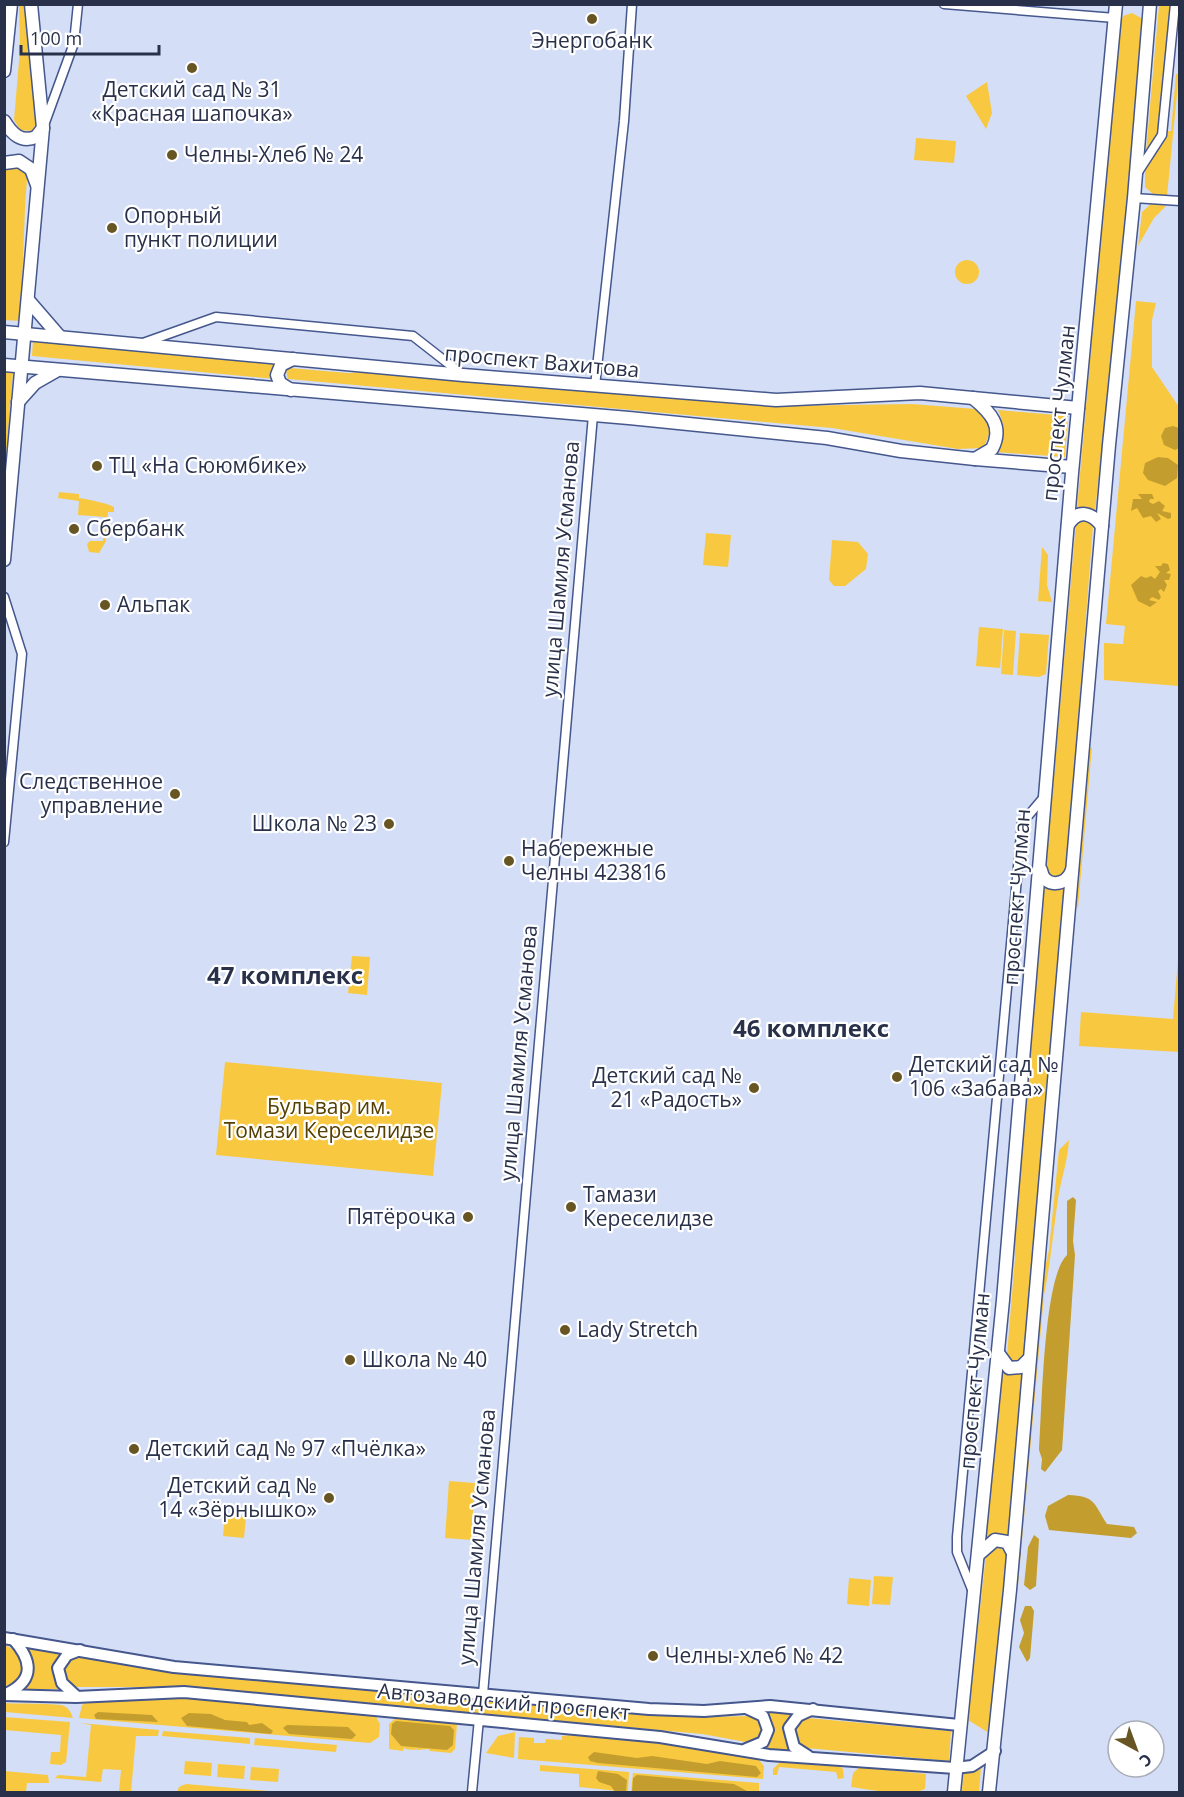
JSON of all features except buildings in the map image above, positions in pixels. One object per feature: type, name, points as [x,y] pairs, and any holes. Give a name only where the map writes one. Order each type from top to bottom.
[{"type":"main road","points":[[4,71],[11,4]]},
{"type":"main road","points":[[4,560],[43,128],[32,4]]},
{"type":"main road","points":[[1115,12],[1126,4]]},
{"type":"main road","points":[[989,1792],[995,1751],[1102,526],[1136,175],[1149,11],[1138,4]]},
{"type":"main road","name":"проспект Чулман","points":[[954,1792],[959,1725],[979,1554],[1041,868],[1044,797],[1077,408],[1115,12]]},
{"type":"main road","points":[[4,121],[14,135],[22,139],[36,137],[43,128]]},
{"type":"main road","points":[[4,163],[19,161],[31,169],[38,186]]},
{"type":"main road","points":[[28,300],[60,338]]},
{"type":"main road","name":"проспект Вахитова","points":[[4,332],[463,375],[776,400],[898,393],[1077,408]]},
{"type":"main road","points":[[291,390],[280,383],[277,375],[281,365],[293,359]]},
{"type":"main road","points":[[4,365],[593,415],[827,438],[901,451],[1072,467]]},
{"type":"main road","points":[[18,402],[35,383],[58,370]]},
{"type":"main road","points":[[972,398],[990,413],[997,428],[992,448],[975,459]]},
{"type":"main road","points":[[1068,525],[1073,517],[1082,513],[1095,518],[1102,526]]},
{"type":"main road","points":[[1041,868],[1044,879],[1051,883],[1059,883],[1066,879],[1073,868]]},
{"type":"main road","points":[[997,1352],[1009,1368],[1021,1367],[1028,1360]]},
{"type":"main road","points":[[979,1554],[995,1539],[1007,1542],[1013,1552]]},
{"type":"street","points":[[43,128],[74,43],[78,4]]},
{"type":"street","points":[[595,386],[624,121],[632,4]]},
{"type":"street","points":[[944,4],[1115,12]]},
{"type":"street","points":[[1136,175],[1162,135],[1175,4]]},
{"type":"street","points":[[1134,198],[1179,201]]},
{"type":"street","points":[[138,345],[216,317],[228,318],[413,336],[463,375]]},
{"type":"street","name":"улица Шамиля Усманова","points":[[483,1694],[593,415]]},
{"type":"street","points":[[4,597],[22,654],[4,842]]},
{"type":"street","points":[[975,1597],[957,1552],[959,1514],[1022,823],[1044,797]]},
{"type":"street","points":[[5,1695],[18,1688],[27,1676],[28,1663],[23,1650],[9,1638]]},
{"type":"street","name":"Автозаводский проспект","points":[[9,1638],[84,1649],[174,1667],[649,1709],[704,1711],[771,1706],[959,1725]]},
{"type":"street","points":[[76,1697],[62,1683],[58,1668],[67,1655],[84,1649]]},
{"type":"street","name":"Автозаводский проспект","points":[[5,1695],[76,1697],[184,1692],[660,1737],[742,1751],[812,1758],[955,1768],[972,1766],[995,1751]]},
{"type":"street","points":[[742,1751],[763,1742],[768,1730],[763,1716],[746,1708]]},
{"type":"street","points":[[812,1758],[794,1747],[789,1735],[793,1722],[813,1709]]},
{"type":"street","points":[[472,1792],[479,1719]]},
{"type":"green space","points":[[19,5],[25,5],[37,90],[38,108],[32,131],[20,130],[14,120],[20,49]]},
{"type":"green space","points":[[1159,5],[1171,5],[1160,132],[1146,152]]},
{"type":"green space","points":[[1132,13],[1143,19],[1118,297],[1095,512],[1077,509],[1119,29],[1123,16]]},
{"type":"green space","points":[[1176,74],[1179,74],[1167,196],[1153,194],[1145,187],[1145,168],[1166,131],[1171,131]]},
{"type":"green space","points":[[987,82],[992,113],[986,129],[966,96]]},
{"type":"green space","points":[[916,138],[956,141],[954,163],[914,160]]},
{"type":"green space","points":[[16,166],[24,171],[27,179],[19,321],[5,320],[4,169]]},
{"type":"green space","points":[[1152,203],[1166,206],[1154,218],[1138,246],[1142,212]]},
{"type":"green space","points":[[967,260],[975,264],[979,272],[975,280],[967,284],[959,280],[955,272],[959,264]]},
{"type":"green space","points":[[1136,301],[1156,303],[1152,320],[1152,367],[1179,407],[1179,686],[1104,680],[1104,643],[1123,644],[1125,626],[1106,624]]},
{"type":"green space","points":[[33,339],[276,362],[272,370],[275,379],[32,356]]},
{"type":"green space","points":[[290,368],[348,373],[383,371],[630,395],[777,406],[912,404],[976,409],[985,416],[991,428],[984,448],[958,449],[832,428],[288,379],[286,371]]},
{"type":"green space","points":[[4,372],[13,372],[5,468]]},
{"type":"green space","points":[[998,410],[1068,416],[1065,457],[994,452],[1001,442],[1003,432]]},
{"type":"green space","points":[[59,492],[79,494],[79,498],[114,507],[114,512],[108,512],[106,541],[99,553],[89,552],[87,544],[90,541],[103,541],[105,517],[78,515],[79,501],[58,498]]},
{"type":"green space","points":[[1089,521],[1093,526],[1066,874],[1062,879],[1049,878],[1046,868],[1076,523]]},
{"type":"green space","points":[[706,533],[731,535],[728,567],[703,565]]},
{"type":"green space","points":[[832,540],[858,542],[868,554],[866,569],[845,586],[834,586],[829,580]]},
{"type":"green space","points":[[1042,547],[1048,555],[1047,585],[1052,602],[1038,601]]},
{"type":"green space","points":[[979,627],[1003,629],[1000,668],[976,666]]},
{"type":"green space","points":[[1004,630],[1016,631],[1013,675],[1001,674]]},
{"type":"green space","points":[[1020,633],[1049,635],[1046,674],[1039,677],[1017,675]]},
{"type":"green space","points":[[1092,747],[1078,908],[1075,903],[1088,751]]},
{"type":"green space","points":[[1044,883],[1054,890],[1066,885],[1024,1355],[1018,1363],[1011,1362],[1007,1355],[1015,1258],[1014,1221]]},
{"type":"green space","points":[[1179,948],[1179,1052],[1079,1046],[1081,1012],[1173,1019]]},
{"type":"green space","points":[[352,956],[370,957],[367,995],[348,993]]},
{"type":"green space","name":"Бульвар им. Томази Кереселидзе","points":[[225,1062],[442,1083],[433,1176],[216,1155]]},
{"type":"green space","points":[[1069,1140],[1044,1295],[1018,1585],[1016,1583],[1039,1294],[1049,1250],[1059,1150]]},
{"type":"green space","points":[[999,1367],[1009,1375],[1023,1372],[1010,1538],[1000,1534],[986,1539]]},
{"type":"green space","points":[[449,1481],[475,1483],[471,1540],[445,1538]]},
{"type":"green space","points":[[225,1515],[246,1517],[244,1538],[223,1536]]},
{"type":"green space","points":[[996,1545],[1007,1553],[989,1733],[968,1720],[986,1554]]},
{"type":"green space","points":[[874,1576],[893,1577],[890,1605],[872,1604]]},
{"type":"green space","points":[[849,1578],[871,1580],[869,1606],[847,1604]]},
{"type":"green space","points":[[5,1645],[18,1652],[23,1669],[16,1682],[5,1686]]},
{"type":"green space","points":[[28,1647],[62,1652],[53,1672],[59,1689],[22,1689],[32,1669]]},
{"type":"green space","points":[[84,1656],[184,1674],[697,1717],[752,1716],[757,1718],[763,1726],[760,1738],[751,1743],[702,1734],[185,1687],[72,1687],[64,1677],[63,1666],[71,1658]]},
{"type":"green space","points":[[164,1696],[375,1715],[380,1724],[379,1737],[370,1743],[79,1718],[82,1705],[87,1702]]},
{"type":"green space","points":[[5,1703],[61,1705],[69,1709],[73,1718],[5,1712]]},
{"type":"green space","points":[[768,1711],[795,1713],[784,1732],[788,1747],[792,1752],[765,1749],[771,1740],[773,1731]]},
{"type":"green space","points":[[4,1717],[70,1722],[66,1762],[61,1765],[50,1764],[51,1752],[60,1752],[61,1735],[5,1730]]},
{"type":"green space","points":[[397,1717],[457,1724],[455,1749],[451,1753],[429,1749],[405,1749],[404,1747],[403,1751],[389,1749],[389,1724]]},
{"type":"green space","points":[[808,1718],[951,1731],[949,1761],[806,1748],[797,1743],[794,1730],[799,1722]]},
{"type":"green space","points":[[79,1723],[159,1730],[158,1736],[136,1736],[131,1792],[119,1792],[121,1770],[103,1769],[101,1782],[55,1778],[58,1775],[86,1777],[91,1725]]},
{"type":"green space","points":[[163,1731],[250,1738],[250,1744],[162,1736]]},
{"type":"green space","points":[[515,1732],[514,1758],[486,1753],[498,1736]]},
{"type":"green space","points":[[580,1734],[654,1742],[758,1759],[764,1766],[763,1779],[518,1759],[519,1737],[534,1738],[534,1743],[545,1743],[546,1739],[562,1740],[562,1736]]},
{"type":"green space","points":[[255,1738],[337,1745],[336,1752],[254,1745]]},
{"type":"green space","points":[[185,1761],[212,1763],[211,1776],[184,1774]]},
{"type":"green space","points":[[781,1761],[839,1766],[843,1769],[844,1778],[838,1779],[836,1772],[779,1767],[777,1775],[773,1775],[773,1769]]},
{"type":"green space","points":[[218,1764],[245,1766],[244,1779],[217,1777]]},
{"type":"green space","points":[[540,1765],[629,1772],[628,1792],[579,1787],[579,1774],[540,1771]]},
{"type":"green space","points":[[251,1767],[279,1769],[278,1782],[250,1780]]},
{"type":"green space","points":[[860,1767],[926,1774],[925,1789],[899,1793],[851,1787],[853,1773]]},
{"type":"green space","points":[[981,1767],[979,1792],[962,1792],[963,1773]]},
{"type":"green space","points":[[4,1771],[48,1775],[49,1783],[27,1783],[26,1792],[5,1792]]},
{"type":"green space","points":[[633,1773],[759,1783],[759,1792],[631,1792]]},
{"type":"green space","points":[[186,1784],[281,1792],[177,1792],[179,1787]]},
{"type":"shaded area","points":[[1173,426],[1179,428],[1179,448],[1175,450],[1164,445],[1161,436],[1165,428]]},
{"type":"shaded area","points":[[1158,457],[1168,458],[1178,465],[1177,478],[1165,486],[1148,480],[1143,473],[1145,463]]},
{"type":"shaded area","points":[[1138,494],[1152,494],[1154,499],[1150,499],[1149,502],[1153,504],[1159,501],[1165,506],[1162,511],[1171,513],[1171,518],[1168,519],[1157,513],[1161,519],[1156,522],[1151,516],[1143,518],[1137,508],[1131,511],[1133,499],[1142,499]]},
{"type":"shaded area","points":[[1163,563],[1168,564],[1170,570],[1166,573],[1171,574],[1169,580],[1164,580],[1167,585],[1164,592],[1161,589],[1158,591],[1161,597],[1159,600],[1152,597],[1149,600],[1157,602],[1150,607],[1138,601],[1131,585],[1141,576],[1146,578],[1151,576],[1155,579],[1160,572],[1155,566],[1161,566]]},
{"type":"shaded area","points":[[1073,1197],[1076,1200],[1073,1241],[1075,1255],[1062,1450],[1045,1472],[1041,1469],[1042,1459],[1039,1450],[1048,1317],[1059,1268],[1067,1255],[1067,1201]]},
{"type":"shaded area","points":[[1068,1495],[1089,1499],[1107,1524],[1134,1527],[1137,1533],[1131,1538],[1049,1530],[1045,1516],[1048,1506]]},
{"type":"shaded area","points":[[1034,1535],[1039,1539],[1036,1586],[1030,1590],[1024,1585],[1028,1547]]},
{"type":"shaded area","points":[[1025,1606],[1031,1606],[1034,1611],[1030,1658],[1027,1662],[1019,1647],[1024,1633],[1020,1620]]},
{"type":"shaded area","points":[[98,1712],[152,1715],[158,1722],[96,1719],[94,1715]]},
{"type":"shaded area","points":[[189,1713],[211,1714],[225,1720],[247,1722],[249,1725],[262,1723],[273,1731],[271,1734],[187,1726],[181,1718]]},
{"type":"shaded area","points":[[396,1721],[450,1726],[454,1730],[453,1745],[447,1750],[401,1746],[391,1734],[392,1724]]},
{"type":"shaded area","points":[[287,1725],[348,1727],[356,1735],[352,1739],[289,1734],[283,1728]]},
{"type":"shaded area","points":[[594,1752],[637,1758],[652,1756],[707,1764],[720,1761],[756,1766],[761,1773],[757,1777],[598,1763],[590,1761],[588,1757]]},
{"type":"shaded area","points":[[598,1771],[618,1774],[627,1780],[626,1792],[615,1792],[611,1786],[599,1782],[596,1778]]},
{"type":"shaded area","points":[[637,1775],[734,1784],[749,1792],[632,1792],[633,1778]]},
{"type":"place","name":"Энергобанк","points":[[592,19]]},
{"type":"place","name":"Детский сад № 31 «Красная шапочка»","points":[[192,68]]},
{"type":"place","name":"Челны-Хлеб № 24","points":[[172,155]]},
{"type":"place","name":"Опорный пункт полиции","points":[[112,228]]},
{"type":"place","name":"ТЦ «На Сююмбике»","points":[[97,466]]},
{"type":"place","name":"Сбербанк","points":[[74,529]]},
{"type":"place","name":"Альпак","points":[[105,605]]},
{"type":"place","name":"Следственное управление","points":[[175,794]]},
{"type":"place","name":"Школа № 23","points":[[389,824]]},
{"type":"place","name":"Набережные Челны 423816","points":[[509,861]]},
{"type":"place","name":"Детский сад № 106 «Забава»","points":[[897,1077]]},
{"type":"place","name":"Детский сад № 21 «Радость»","points":[[754,1088]]},
{"type":"place","name":"Тамази Кереселидзе","points":[[571,1207]]},
{"type":"place","name":"Пятёрочка","points":[[468,1217]]},
{"type":"place","name":"Lady Stretch","points":[[565,1330]]},
{"type":"place","name":"Школа № 40","points":[[350,1360]]},
{"type":"place","name":"Детский сад № 97 «Пчёлка»","points":[[134,1449]]},
{"type":"place","name":"Детский сад № 14 «Зёрнышко»","points":[[329,1498]]},
{"type":"place","name":"Челны-хлеб № 42","points":[[653,1656]]},
{"type":"district","name":"47 комплекс","points":[[285,976]]},
{"type":"district","name":"46 комплекс","points":[[811,1029]]}]
